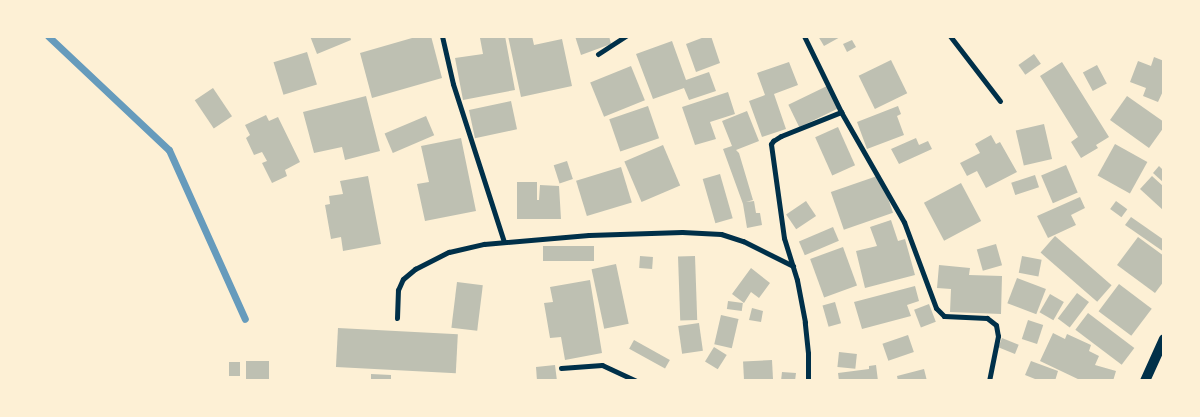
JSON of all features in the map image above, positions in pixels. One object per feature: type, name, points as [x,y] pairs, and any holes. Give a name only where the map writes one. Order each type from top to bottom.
[{"type":"main road","points":[[1145,381],[1164,339]]},
{"type":"street","points":[[442,36],[453,84],[504,242]]},
{"type":"street","points":[[598,54],[626,36]]},
{"type":"street","points":[[804,36],[841,112],[904,222],[939,313],[944,316],[987,318],[996,325],[998,336],[989,381]]},
{"type":"street","points":[[950,36],[1000,101]]},
{"type":"street","points":[[808,381],[805,322],[793,266],[784,238],[772,142],[781,136],[841,112]]},
{"type":"street","points":[[396,318],[398,290],[404,279],[415,268],[449,252],[504,242],[589,235],[682,232],[721,234],[743,241],[793,266]]},
{"type":"street","points":[[560,368],[602,365],[636,381]]},
{"type":"building","points":[[310,36],[350,36],[351,40],[317,54]]},
{"type":"building","points":[[419,36],[431,36],[442,78],[372,98],[360,53]]},
{"type":"building","points":[[505,36],[515,90],[463,100],[455,58],[483,54],[480,38]]},
{"type":"building","points":[[508,36],[532,36],[534,45],[562,39],[572,86],[521,97]]},
{"type":"building","points":[[575,36],[609,36],[611,44],[581,55]]},
{"type":"building","points":[[711,36],[720,63],[696,72],[686,44]]},
{"type":"building","points":[[818,36],[842,36],[824,46]]},
{"type":"building","points":[[852,40],[856,47],[847,52],[843,44]]},
{"type":"building","points":[[672,41],[686,80],[709,72],[716,91],[689,100],[684,88],[653,99],[636,54]]},
{"type":"building","points":[[307,52],[317,85],[283,95],[274,62]]},
{"type":"building","points":[[1034,54],[1041,64],[1025,75],[1018,65]]},
{"type":"building","points":[[1154,57],[1164,61],[1164,89],[1158,102],[1143,96],[1146,88],[1130,82],[1138,61],[1151,66]]},
{"type":"building","points":[[891,60],[907,93],[875,109],[859,76]]},
{"type":"building","points":[[789,62],[798,85],[774,94],[786,129],[762,137],[749,101],[765,95],[757,73]]},
{"type":"building","points":[[1062,62],[1109,137],[1096,145],[1098,148],[1081,158],[1071,142],[1078,137],[1040,76]]},
{"type":"building","points":[[1097,65],[1107,84],[1093,91],[1083,73]]},
{"type":"building","points":[[631,66],[645,100],[604,117],[590,82]]},
{"type":"building","points":[[827,86],[838,108],[799,127],[788,105]]},
{"type":"building","points":[[213,88],[232,116],[214,128],[195,100]]},
{"type":"building","points":[[728,92],[735,114],[710,122],[716,139],[695,145],[682,107]]},
{"type":"building","points":[[366,96],[380,151],[345,160],[342,147],[314,153],[303,112]]},
{"type":"building","points":[[1127,96],[1164,122],[1164,127],[1149,148],[1110,120]]},
{"type":"building","points":[[511,101],[517,129],[475,138],[469,110]]},
{"type":"building","points":[[648,106],[659,138],[620,151],[609,119]]},
{"type":"building","points":[[898,106],[901,114],[897,116],[904,135],[867,149],[857,122]]},
{"type":"building","points":[[747,111],[759,141],[736,150],[739,153],[753,200],[746,202],[754,201],[756,213],[760,213],[762,225],[747,228],[743,204],[723,149],[732,146],[722,121]]},
{"type":"building","points":[[266,115],[269,121],[278,117],[300,162],[285,170],[287,176],[272,183],[262,163],[267,161],[262,152],[254,155],[246,138],[250,135],[245,125]]},
{"type":"building","points":[[426,116],[434,135],[393,153],[385,134]]},
{"type":"building","points":[[1044,124],[1052,159],[1024,166],[1016,131]]},
{"type":"building","points":[[838,127],[855,165],[832,176],[815,137]]},
{"type":"building","points":[[991,135],[996,144],[1000,142],[1017,172],[986,188],[977,171],[967,176],[960,163],[980,153],[975,144]]},
{"type":"building","points":[[461,138],[476,211],[425,221],[417,184],[429,182],[421,146]]},
{"type":"building","points":[[916,138],[919,145],[928,141],[932,149],[899,164],[891,149]]},
{"type":"building","points":[[1115,144],[1147,162],[1130,193],[1098,175]]},
{"type":"building","points":[[663,145],[680,186],[642,202],[624,161]]},
{"type":"building","points":[[567,161],[573,179],[560,183],[554,165]]},
{"type":"building","points":[[1066,165],[1078,193],[1053,203],[1041,176]]},
{"type":"building","points":[[1159,166],[1164,171],[1164,183],[1153,173]]},
{"type":"building","points":[[621,167],[632,202],[587,216],[576,181]]},
{"type":"building","points":[[720,174],[733,218],[715,223],[703,179]]},
{"type":"building","points":[[880,175],[893,213],[844,230],[831,192]]},
{"type":"building","points":[[1035,175],[1039,187],[1015,195],[1011,183]]},
{"type":"building","points":[[368,176],[381,244],[343,251],[341,237],[331,239],[325,205],[330,204],[329,196],[343,194],[340,181]]},
{"type":"building","points":[[1152,176],[1164,187],[1164,211],[1140,189]]},
{"type":"building","points":[[517,182],[537,182],[537,200],[539,200],[540,185],[559,186],[561,219],[517,219]]},
{"type":"building","points":[[961,183],[981,221],[944,241],[924,203]]},
{"type":"building","points":[[1080,197],[1085,208],[1071,215],[1076,225],[1048,238],[1037,216]]},
{"type":"building","points":[[806,201],[816,216],[796,229],[786,214]]},
{"type":"building","points":[[1116,201],[1127,209],[1121,217],[1110,209]]},
{"type":"building","points":[[1131,217],[1164,240],[1164,252],[1125,225]]},
{"type":"building","points":[[891,220],[898,241],[905,239],[915,275],[865,288],[856,251],[877,246],[870,227]]},
{"type":"building","points":[[833,227],[839,241],[805,255],[799,241]]},
{"type":"building","points":[[1055,236],[1112,285],[1097,302],[1041,253]]},
{"type":"building","points":[[1138,237],[1164,256],[1164,281],[1155,293],[1117,265]]},
{"type":"building","points":[[996,244],[1002,265],[983,271],[977,250]]},
{"type":"building","points":[[543,246],[594,246],[594,261],[543,261]]},
{"type":"building","points":[[843,247],[857,286],[824,297],[810,259]]},
{"type":"building","points":[[640,256],[653,257],[652,269],[639,268]]},
{"type":"building","points":[[695,256],[697,320],[680,321],[678,257]]},
{"type":"building","points":[[1022,256],[1042,260],[1038,277],[1019,273]]},
{"type":"building","points":[[616,264],[629,324],[604,329],[592,269]]},
{"type":"building","points":[[939,265],[970,268],[969,275],[1002,276],[1001,314],[950,312],[951,289],[937,288]]},
{"type":"building","points":[[751,268],[770,283],[759,298],[751,292],[744,303],[732,294]]},
{"type":"building","points":[[1017,278],[1046,289],[1036,314],[1007,303]]},
{"type":"building","points":[[590,280],[602,353],[565,360],[561,337],[550,338],[544,303],[553,302],[550,287]]},
{"type":"building","points":[[457,282],[483,285],[477,331],[451,328]]},
{"type":"building","points":[[1119,284],[1152,309],[1131,336],[1099,311]]},
{"type":"building","points":[[915,286],[919,301],[907,305],[911,316],[862,329],[854,302]]},
{"type":"building","points":[[1077,293],[1089,302],[1070,328],[1058,319]]},
{"type":"building","points":[[1050,294],[1064,302],[1053,320],[1040,312]]},
{"type":"building","points":[[728,301],[743,303],[742,311],[727,309]]},
{"type":"building","points":[[835,302],[841,323],[829,327],[823,306]]},
{"type":"building","points":[[929,304],[936,322],[921,327],[914,310]]},
{"type":"building","points":[[752,308],[763,311],[761,322],[749,320]]},
{"type":"building","points":[[1088,313],[1134,348],[1122,365],[1075,330]]},
{"type":"building","points":[[721,315],[739,319],[732,348],[714,344]]},
{"type":"building","points":[[1028,320],[1043,325],[1037,344],[1022,339]]},
{"type":"building","points":[[699,323],[703,351],[682,354],[678,326]]},
{"type":"building","points":[[338,328],[458,334],[456,373],[336,367]]},
{"type":"building","points":[[1053,333],[1065,339],[1067,334],[1091,345],[1089,351],[1099,356],[1095,365],[1116,371],[1113,381],[1082,381],[1040,361]]},
{"type":"building","points":[[908,335],[914,352],[888,361],[882,344]]},
{"type":"building","points":[[1002,338],[1019,345],[1015,354],[998,347]]},
{"type":"building","points":[[634,340],[670,360],[665,369],[629,349]]},
{"type":"building","points":[[714,347],[727,355],[718,369],[705,361]]},
{"type":"building","points":[[839,352],[857,354],[855,369],[837,367]]},
{"type":"building","points":[[772,360],[773,381],[744,381],[743,362]]},
{"type":"building","points":[[246,361],[269,361],[269,381],[246,381]]},
{"type":"building","points":[[1031,361],[1058,371],[1055,381],[1040,381],[1025,375]]},
{"type":"building","points":[[229,362],[240,362],[240,376],[229,376]]},
{"type":"building","points":[[555,365],[557,381],[537,381],[536,367]]},
{"type":"building","points":[[876,365],[878,381],[839,381],[838,373],[869,369],[869,366]]},
{"type":"building","points":[[924,369],[927,381],[898,381],[897,376]]},
{"type":"building","points":[[782,372],[796,373],[795,381],[781,381]]},
{"type":"building","points":[[371,374],[391,375],[391,381],[371,381]]},
{"type":"waterway","points":[[48,36],[169,150],[245,319]]}]
